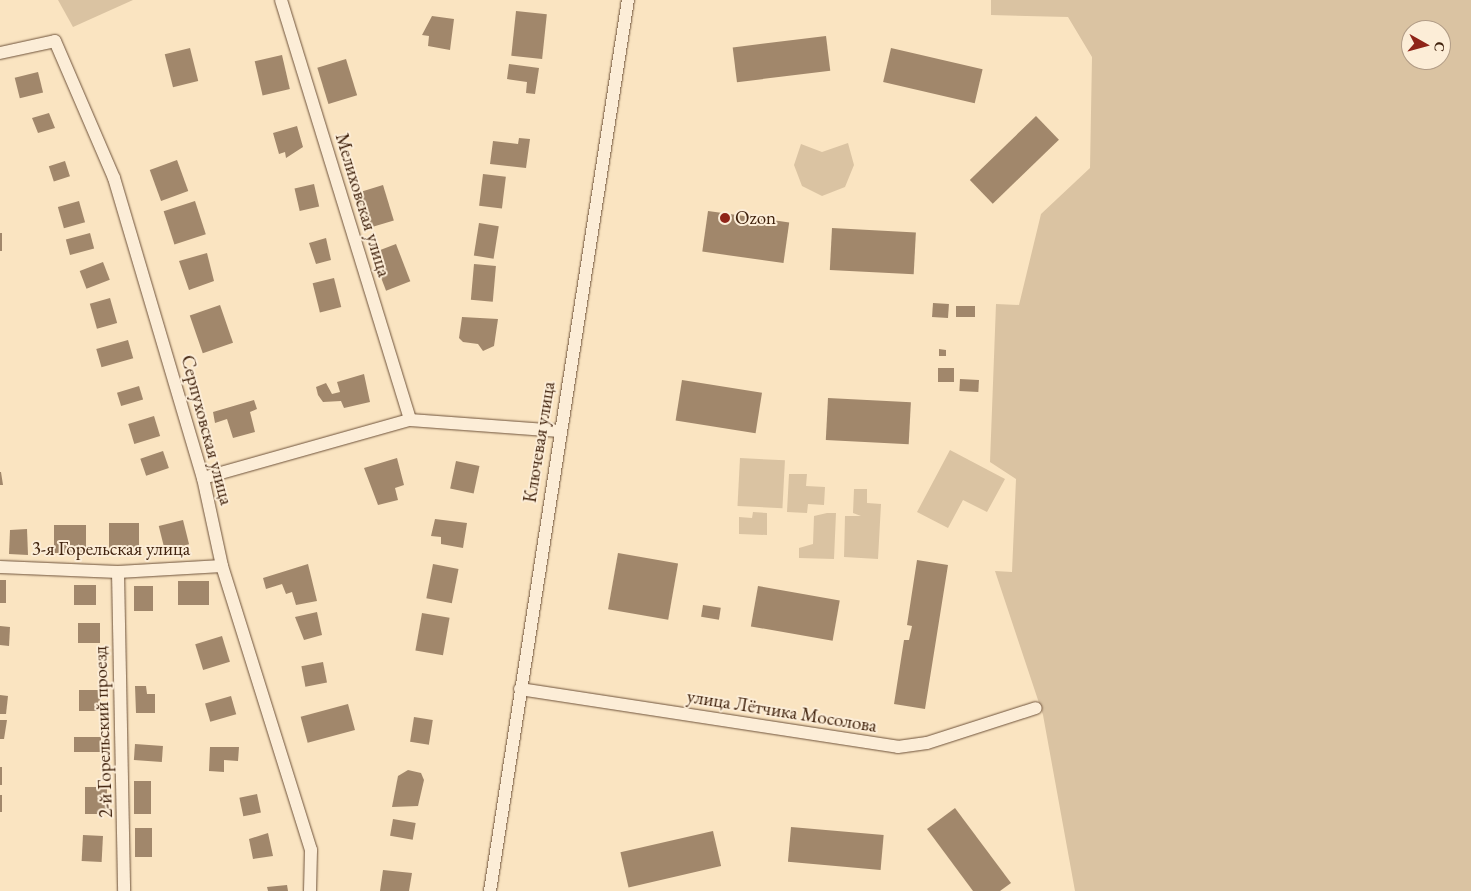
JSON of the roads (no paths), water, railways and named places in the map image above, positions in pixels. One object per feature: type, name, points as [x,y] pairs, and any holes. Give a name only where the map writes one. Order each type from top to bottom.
[{"type":"street","name":"Мелиховская улица","points":[[281,0],[410,420]]},
{"type":"street","name":"Ключевая улица","points":[[490,891],[628,0]]},
{"type":"street","name":"Серпуховская улица","points":[[0,53],[56,41],[114,178],[203,478],[222,566],[311,850],[310,891]]},
{"type":"street","points":[[203,478],[410,420],[560,431]]},
{"type":"street","name":"3-я Горельская улица","points":[[0,567],[118,572],[222,566]]},
{"type":"street","name":"2-й Горельский проезд","points":[[118,572],[124,891]]},
{"type":"street","name":"улица Лётчика Мосолова","points":[[520,688],[898,747],[927,743],[1036,708]]},
{"type":"place","name":"Ozon","points":[[725,218]]}]
